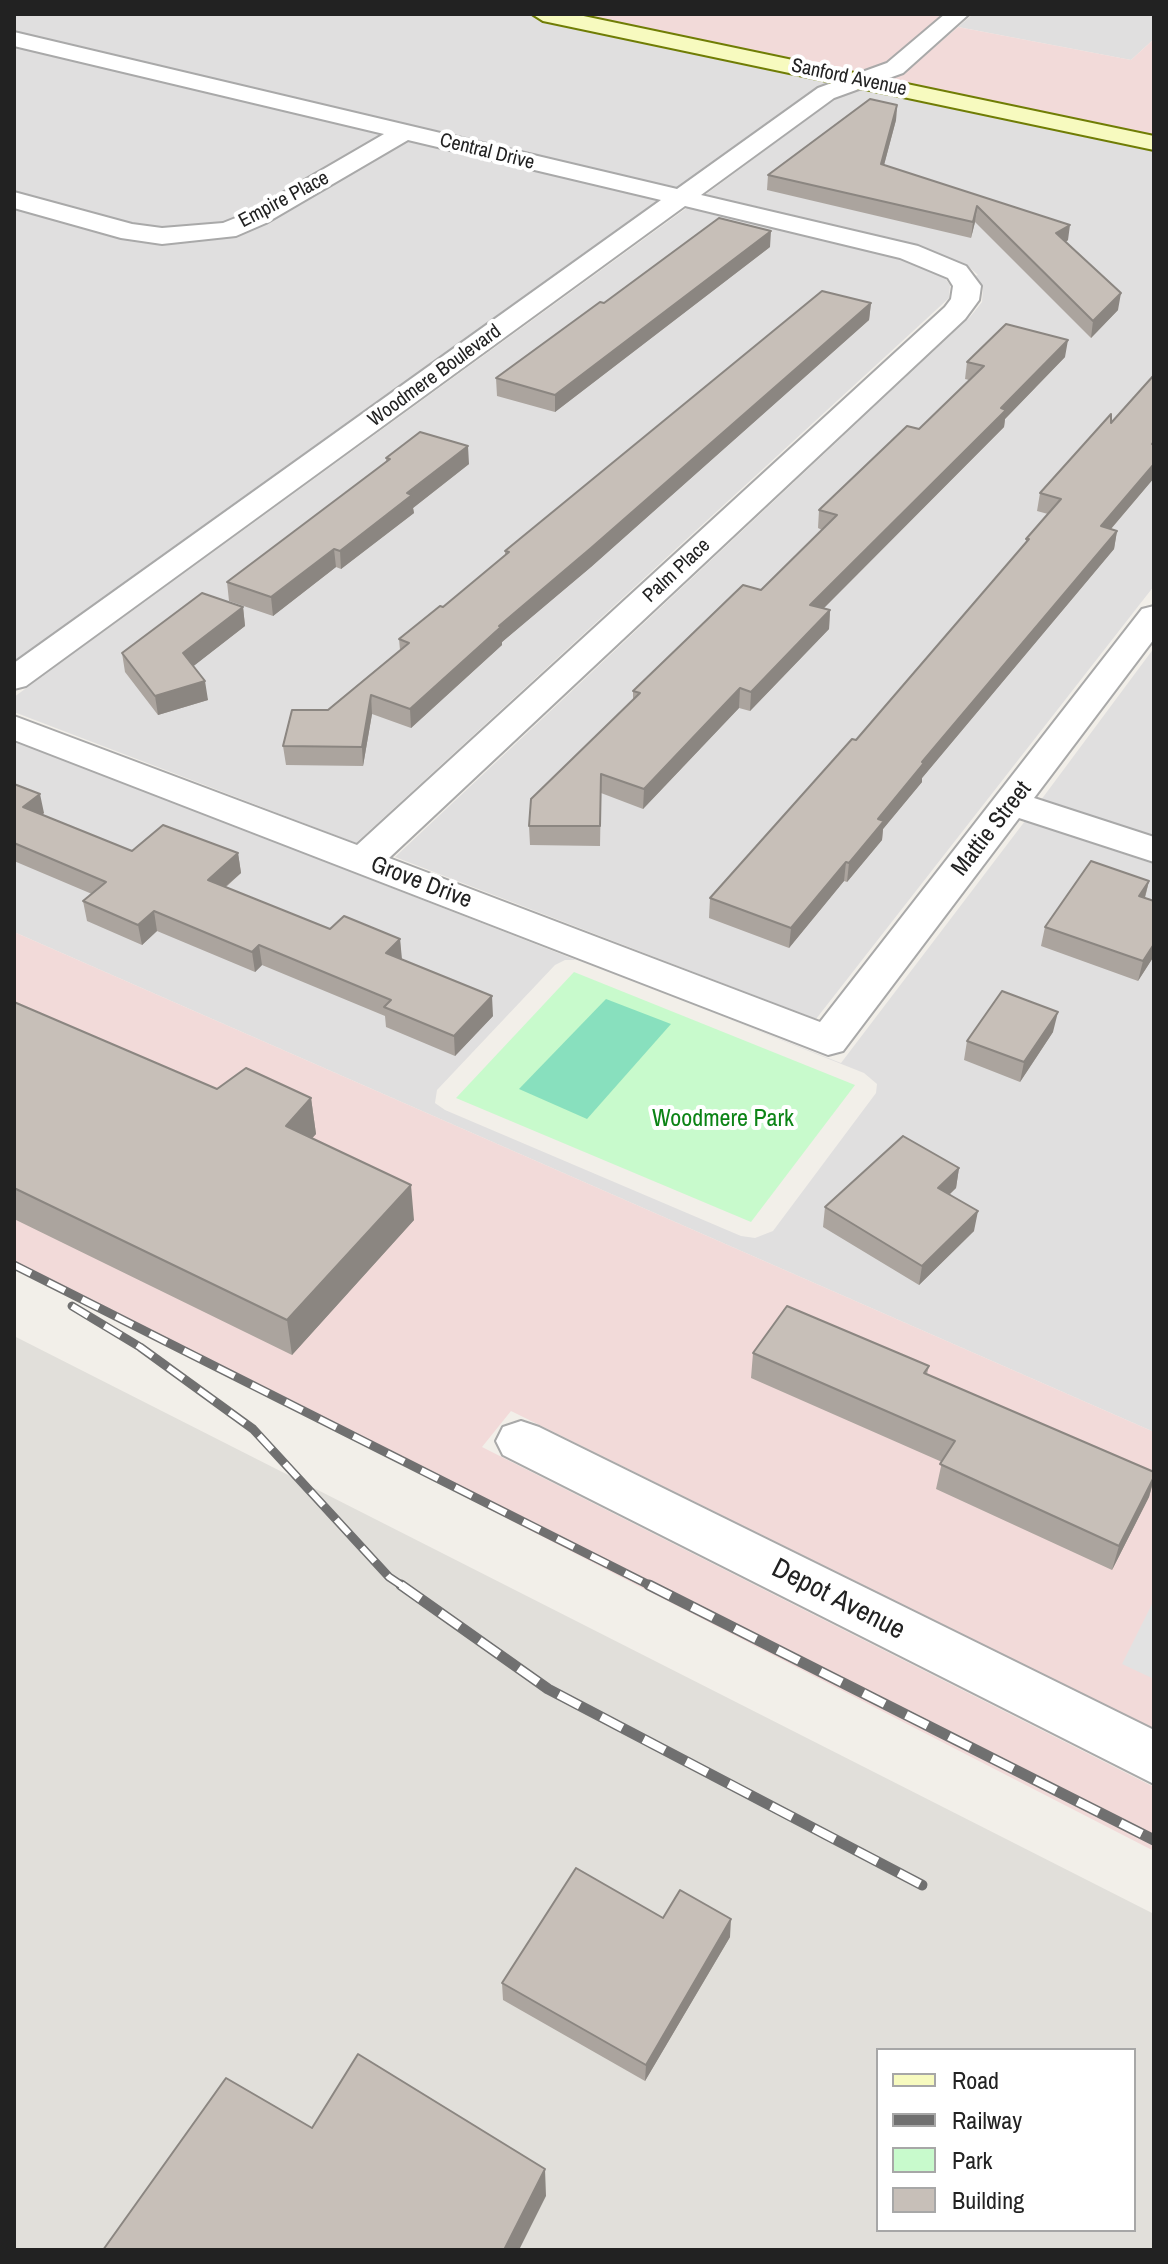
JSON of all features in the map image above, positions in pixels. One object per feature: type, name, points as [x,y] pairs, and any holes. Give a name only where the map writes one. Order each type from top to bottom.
[{"type":"main road","name":"Sanford Avenue","points":[[543,14],[1154,143]]},
{"type":"street","name":"Woodmere Boulevard","points":[[14,679],[826,93],[895,68],[958,14]]},
{"type":"street","name":"Central Drive","points":[[14,39],[909,252],[957,272]]},
{"type":"street","name":"Empire Place","points":[[14,200],[130,232],[162,236],[227,230],[257,218],[405,132]]},
{"type":"street","name":"Palm Place","points":[[363,861],[955,313],[965,300],[967,286],[957,272]]},
{"type":"street","name":"Mattie Street","points":[[828,1041],[1154,616]]},
{"type":"street","name":"Grove Drive","points":[[14,727],[828,1041]]},
{"type":"street","points":[[1012,803],[1154,850]]},
{"type":"street","name":"Depot Avenue","points":[[521,1441],[1154,1758]]},
{"type":"shaded area","points":[[14,14],[520,14],[838,81],[813,90],[673,191],[14,33]]},
{"type":"shaded area","points":[[943,14],[883,65],[856,75],[575,16]]},
{"type":"shaded area","points":[[973,14],[1147,14],[1154,15],[1154,39],[1131,60],[958,27]]},
{"type":"shaded area","points":[[958,27],[1131,60],[1154,39],[1154,138],[882,80],[908,70]]},
{"type":"shaded area","points":[[14,44],[386,133],[246,214],[218,224],[164,230],[137,227],[14,193]]},
{"type":"shaded area","points":[[864,87],[1154,148],[1154,586],[816,1019],[395,857],[970,317],[982,302],[983,288],[975,276],[978,275],[968,266],[947,257],[915,246],[701,198],[838,96]]},
{"type":"shaded area","points":[[410,139],[661,201],[14,662],[14,207],[185,243],[210,240],[268,222]]},
{"type":"shaded area","points":[[688,207],[902,256],[942,274],[950,285],[949,298],[356,843],[14,712],[14,697]]},
{"type":"shaded area","points":[[1154,648],[1154,837],[1041,800]]},
{"type":"shaded area","points":[[14,740],[576,960],[565,960],[555,965],[437,1090],[435,1103],[445,1110],[741,1236],[755,1238],[773,1231],[876,1093],[877,1084],[864,1073],[718,1015],[841,1063],[1025,821],[1154,864],[1154,1432],[14,932]]},
{"type":"shaded area","points":[[14,932],[1154,1432],[1154,1729],[511,1411],[482,1447],[1154,1787],[1154,1851],[14,1265]]},
{"type":"shaded area","points":[[14,1336],[1154,1914],[1154,2250],[14,2250]]},
{"type":"shaded area","points":[[1154,1600],[1154,1679],[1122,1664]]},
{"type":"green space","name":"Woodmere Park","points":[[574,972],[855,1085],[751,1222],[456,1098]]},
{"type":"green space","points":[[606,999],[671,1024],[587,1119],[519,1089]]},
{"type":"building","points":[[870,99],[897,105],[881,164],[1070,225],[1056,233],[1121,293],[1093,321],[977,206],[973,222],[768,175]]},
{"type":"building","points":[[719,218],[771,231],[555,395],[496,378],[600,302],[604,303]]},
{"type":"building","points":[[822,291],[871,303],[499,626],[502,626],[410,709],[371,695],[362,747],[283,746],[292,710],[328,710],[409,643],[399,639],[440,606],[443,607],[509,552],[505,551]]},
{"type":"building","points":[[1006,324],[1068,340],[1001,408],[1006,410],[810,605],[830,610],[751,692],[740,688],[644,789],[601,774],[600,826],[529,826],[531,799],[640,693],[633,691],[743,585],[761,590],[837,515],[819,510],[907,426],[919,429],[984,366],[967,362]]},
{"type":"building","points":[[1154,375],[1154,464],[1101,526],[1117,531],[922,762],[878,819],[884,821],[849,863],[846,862],[791,928],[710,898],[852,739],[856,740],[1029,539],[1026,539],[1061,499],[1040,493],[1111,414],[1111,423]]},
{"type":"building","points":[[420,432],[468,446],[340,551],[334,549],[271,597],[227,582],[390,459],[386,458]]},
{"type":"building","points":[[202,593],[243,607],[183,653],[205,681],[155,696],[122,653]]},
{"type":"building","points":[[14,784],[40,794],[23,807],[132,851],[163,825],[238,853],[208,880],[330,929],[344,916],[400,939],[386,953],[492,996],[454,1036],[384,1007],[391,1000],[259,945],[252,952],[154,911],[138,925],[83,901],[106,882],[14,843]]},
{"type":"building","points":[[1091,861],[1149,881],[1139,896],[1154,901],[1154,944],[1143,961],[1045,927]]},
{"type":"building","points":[[1002,991],[1058,1012],[1024,1062],[967,1041]]},
{"type":"building","points":[[14,1002],[217,1089],[246,1068],[311,1098],[286,1126],[411,1185],[287,1320],[14,1188]]},
{"type":"building","points":[[903,1136],[959,1168],[938,1188],[978,1211],[922,1266],[825,1207]]},
{"type":"building","points":[[787,1306],[929,1366],[924,1373],[1154,1472],[1119,1546],[940,1464],[955,1441],[753,1353]]},
{"type":"building","points":[[576,1868],[663,1918],[680,1890],[731,1919],[646,2065],[502,1983]]},
{"type":"building","points":[[358,2054],[545,2169],[504,2250],[103,2250],[226,2078],[312,2128]]},
{"type":"railway","points":[[14,1265],[653,1587]]},
{"type":"railway","points":[[72,1306],[140,1347],[253,1429],[389,1577],[401,1585]]},
{"type":"railway","points":[[401,1585],[548,1689],[922,1885]]},
{"type":"railway","points":[[649,1585],[1154,1840]]}]
